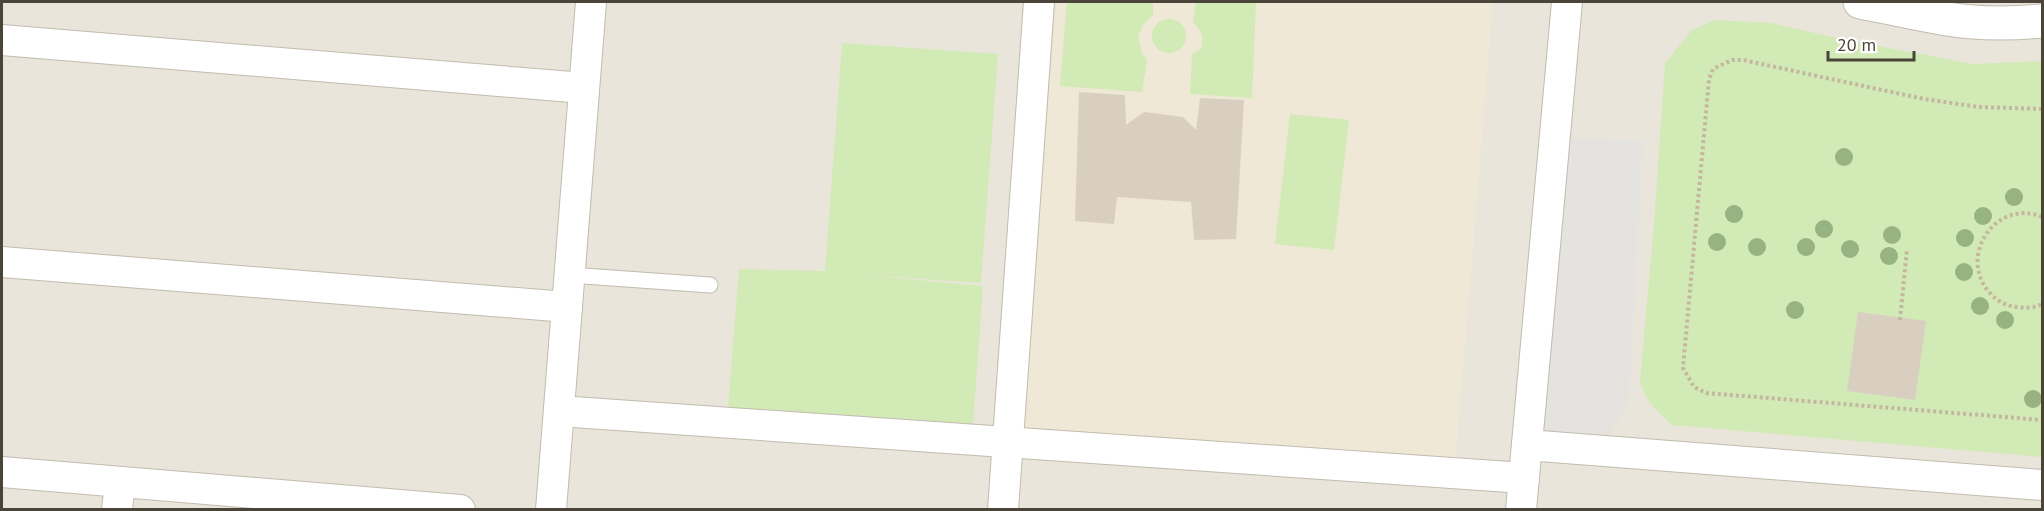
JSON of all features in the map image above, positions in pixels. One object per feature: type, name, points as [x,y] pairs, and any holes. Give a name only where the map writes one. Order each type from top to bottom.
[{"type":"street","points":[[551,510],[591,2]]},
{"type":"street","points":[[1003,510],[1039,2]]},
{"type":"street","points":[[1521,510],[1567,2]]},
{"type":"street","points":[[1860,2],[1979,23],[2043,21]]},
{"type":"street","points":[[2,40],[584,88]]},
{"type":"street","points":[[2,262],[567,307]]},
{"type":"street","points":[[559,411],[1524,478]]},
{"type":"street","points":[[1527,445],[2043,485]]},
{"type":"street","points":[[2,472],[118,496],[460,510]]},
{"type":"lane","points":[[570,275],[710,285]]},
{"type":"path","points":[[2043,109],[1979,107],[1924,99],[1743,60],[1732,60],[1713,69],[1709,79],[1683,368],[1694,387],[1706,393],[2043,420]]},
{"type":"path","points":[[2043,217],[2021,213],[2006,217],[1993,225],[1983,238],[1977,252],[1977,269],[1983,284],[1993,297],[2007,305],[2022,308],[2043,304]]},
{"type":"path","points":[[1900,320],[1907,249]]},
{"type":"shaded area","points":[[2,2],[2042,2],[2042,509],[2,509]]},
{"type":"shaded area","points":[[1056,2],[1493,2],[1455,466],[1021,431]]},
{"type":"shaded area","points":[[1555,138],[1643,140],[1629,402],[1609,435],[1528,432]]},
{"type":"green space","points":[[1067,2],[1153,2],[1153,15],[1144,24],[1138,36],[1141,50],[1147,61],[1142,92],[1060,86]]},
{"type":"green space","points":[[1196,2],[1256,2],[1252,98],[1190,94],[1192,54],[1201,49],[1203,41],[1201,32],[1193,22]]},
{"type":"green space","points":[[1169,19],[1181,24],[1186,36],[1181,48],[1169,53],[1157,48],[1152,36],[1157,24]]},
{"type":"green space","points":[[1714,20],[1771,23],[1973,64],[2042,61],[2042,457],[1672,425],[1653,406],[1640,381],[1665,63],[1691,31]]},
{"type":"green space","points":[[842,43],[998,54],[981,283],[864,275],[983,286],[973,424],[728,407],[739,269],[825,271]]},
{"type":"green space","points":[[1290,114],[1349,120],[1334,250],[1275,244]]},
{"type":"building","points":[[1079,92],[1125,95],[1126,125],[1144,112],[1183,117],[1196,130],[1200,98],[1244,100],[1236,239],[1194,240],[1191,202],[1117,197],[1114,224],[1075,221]]},
{"type":"building","points":[[1858,312],[1926,321],[1915,400],[1847,391]]}]
